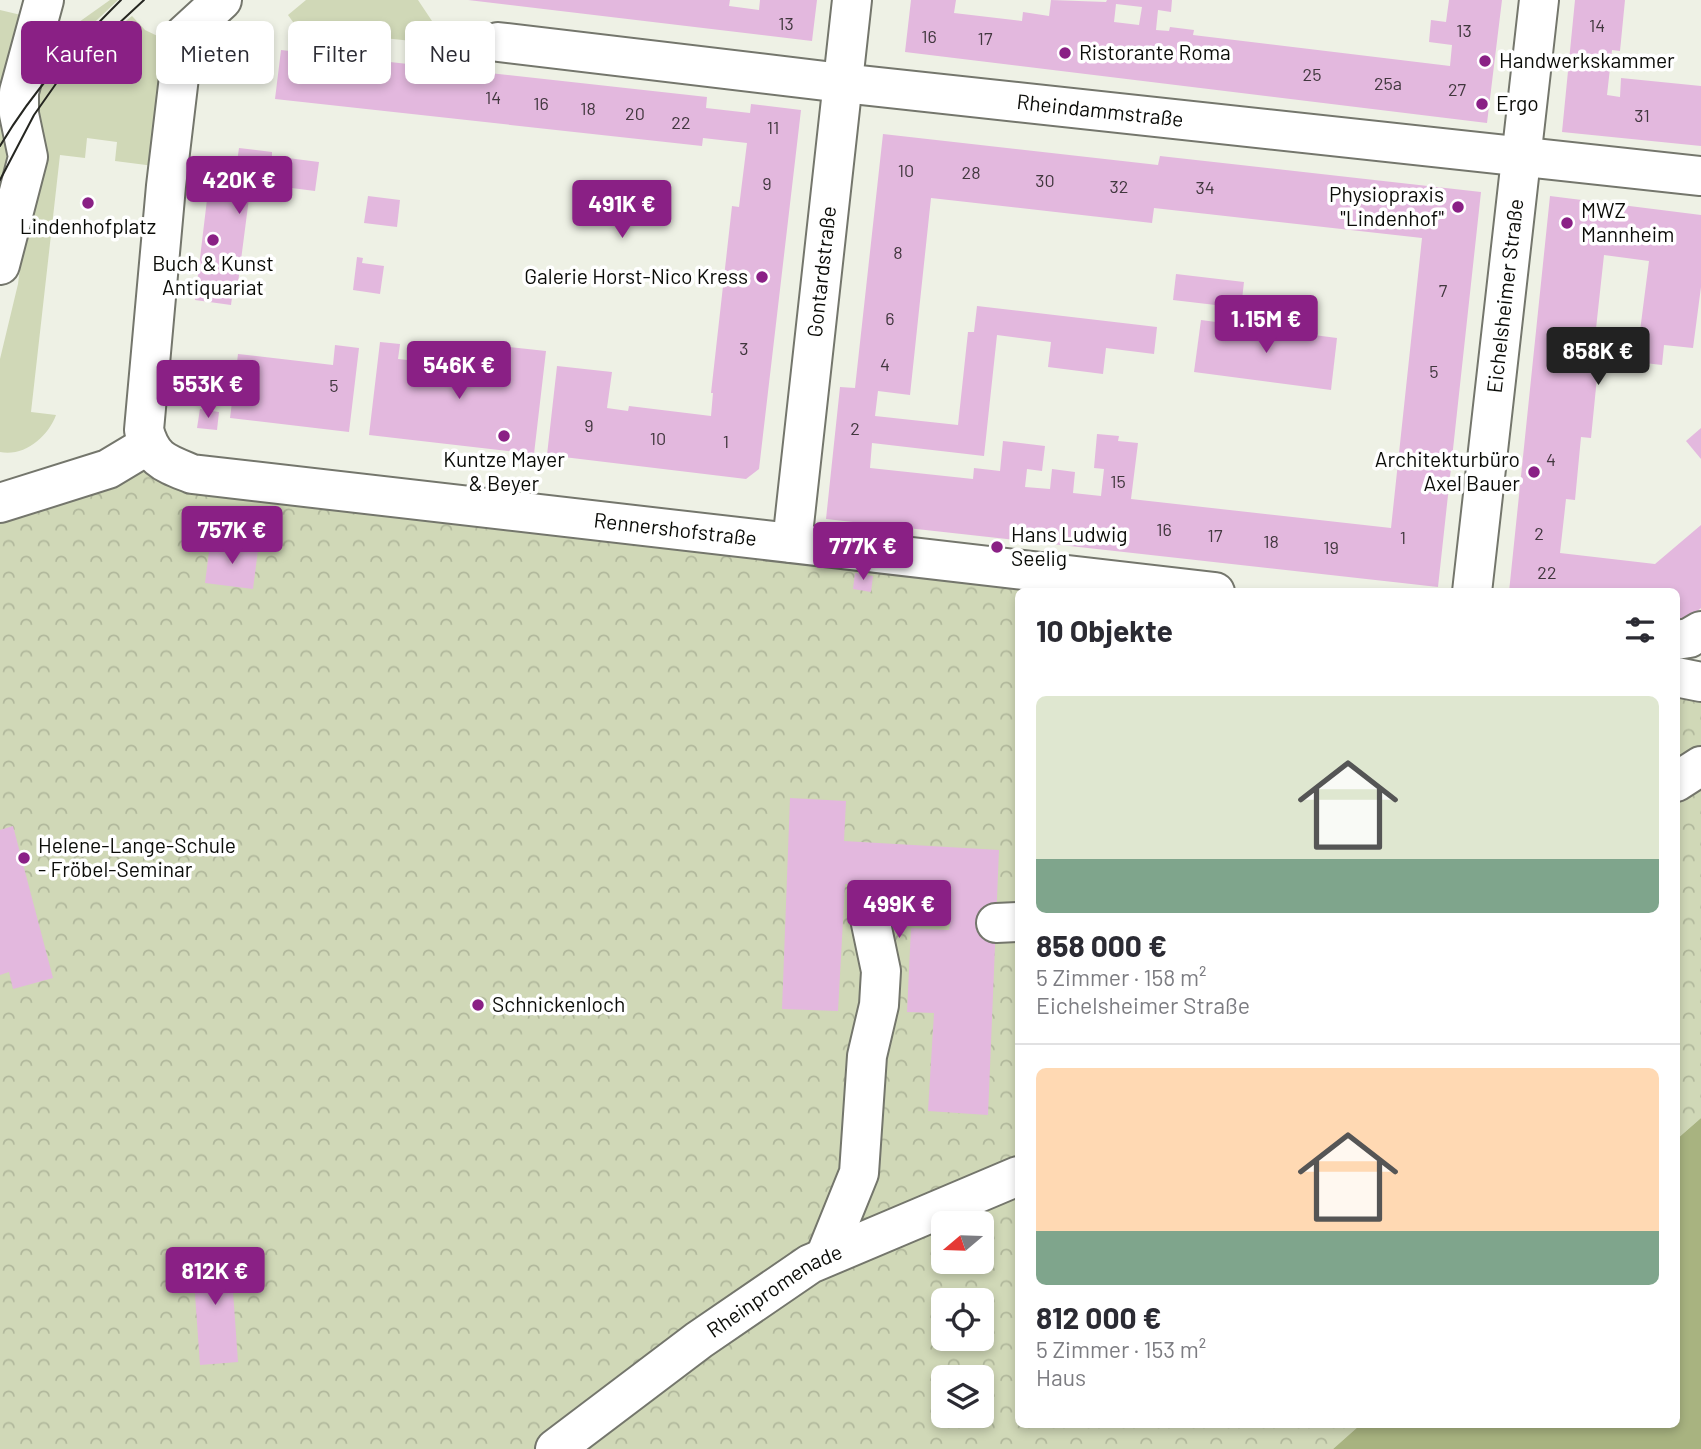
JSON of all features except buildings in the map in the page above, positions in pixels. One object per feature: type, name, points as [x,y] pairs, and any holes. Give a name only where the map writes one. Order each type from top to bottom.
[{"type":"street","points":[[0,265],[28,157],[19,114],[19,92],[44,0]]},
{"type":"street","points":[[0,503],[108,469],[146,429],[166,186],[184,35],[222,0]]},
{"type":"street","name":"Gontardstraße","points":[[792,543],[852,0]]},
{"type":"street","name":"Eichelsheimer Straße","points":[[1472,588],[1539,0]]},
{"type":"street","name":"Rheindammstraße","points":[[498,42],[842,83],[1701,176]]},
{"type":"street","points":[[0,481],[146,429]]},
{"type":"street","name":"Rennershofstraße","points":[[146,429],[155,455],[167,464],[192,474],[1180,588]]},
{"type":"street","points":[[1680,639],[1689,638],[1701,631]]},
{"type":"street","points":[[1680,678],[1701,682]]},
{"type":"street","points":[[1680,779],[1701,766]]},
{"type":"street","points":[[825,1257],[859,1173],[867,1056],[879,1005],[881,971],[869,914]]},
{"type":"street","name":"Rheinpromenade","points":[[555,1449],[699,1340],[794,1275],[825,1257],[1015,1177]]},
{"type":"green space","points":[[110,0],[118,0],[96,21],[80,21]]},
{"type":"green space","points":[[306,0],[418,0],[432,21],[405,21],[405,40],[391,39],[391,21],[292,21],[288,15]]},
{"type":"green space","points":[[0,10],[21,15],[15,165],[0,221]]},
{"type":"green space","points":[[142,27],[156,35],[156,84],[165,84],[154,166],[115,161],[117,142],[87,138],[85,158],[60,155],[31,412],[56,415],[47,431],[34,444],[9,453],[0,452],[0,359],[18,284],[25,228],[29,111],[36,84],[142,84]]},
{"type":"green space","points":[[135,464],[1189,588],[1015,588],[1015,1428],[1357,1428],[1333,1449],[0,1449],[0,510]]},
{"type":"green space","points":[[1680,678],[1701,682],[1701,1118],[1680,1136]]},
{"type":"shaded area","points":[[1701,1118],[1701,1449],[1333,1449],[1357,1428],[1680,1428],[1680,1136]]},
{"type":"tram line","points":[[0,146],[56,68],[121,0]]},
{"type":"tram line","points":[[0,180],[34,115],[60,78],[144,0]]},
{"type":"place","name":"Ristorante Roma","points":[[1065,53]]},
{"type":"place","name":"Handwerkskammer","points":[[1485,61]]},
{"type":"place","name":"Ergo","points":[[1482,104]]},
{"type":"place","name":"Lindenhofplatz","points":[[88,203]]},
{"type":"place","name":"Physiopraxis \"Lindenhof\"","points":[[1458,207]]},
{"type":"place","name":"MWZ Mannheim","points":[[1567,223]]},
{"type":"place","name":"Buch & Kunst Antiquariat","points":[[213,240]]},
{"type":"place","name":"Galerie Horst-Nico Kress","points":[[762,277]]},
{"type":"place","name":"Kuntze Mayer & Beyer","points":[[504,436]]},
{"type":"place","name":"Architekturbüro Axel Bauer","points":[[1534,472]]},
{"type":"place","name":"Hans Ludwig Seelig","points":[[997,547]]},
{"type":"place","name":"Helene-Lange-Schule - Fröbel-Seminar","points":[[24,858]]},
{"type":"place","name":"Schnickenloch","points":[[478,1005]]}]
